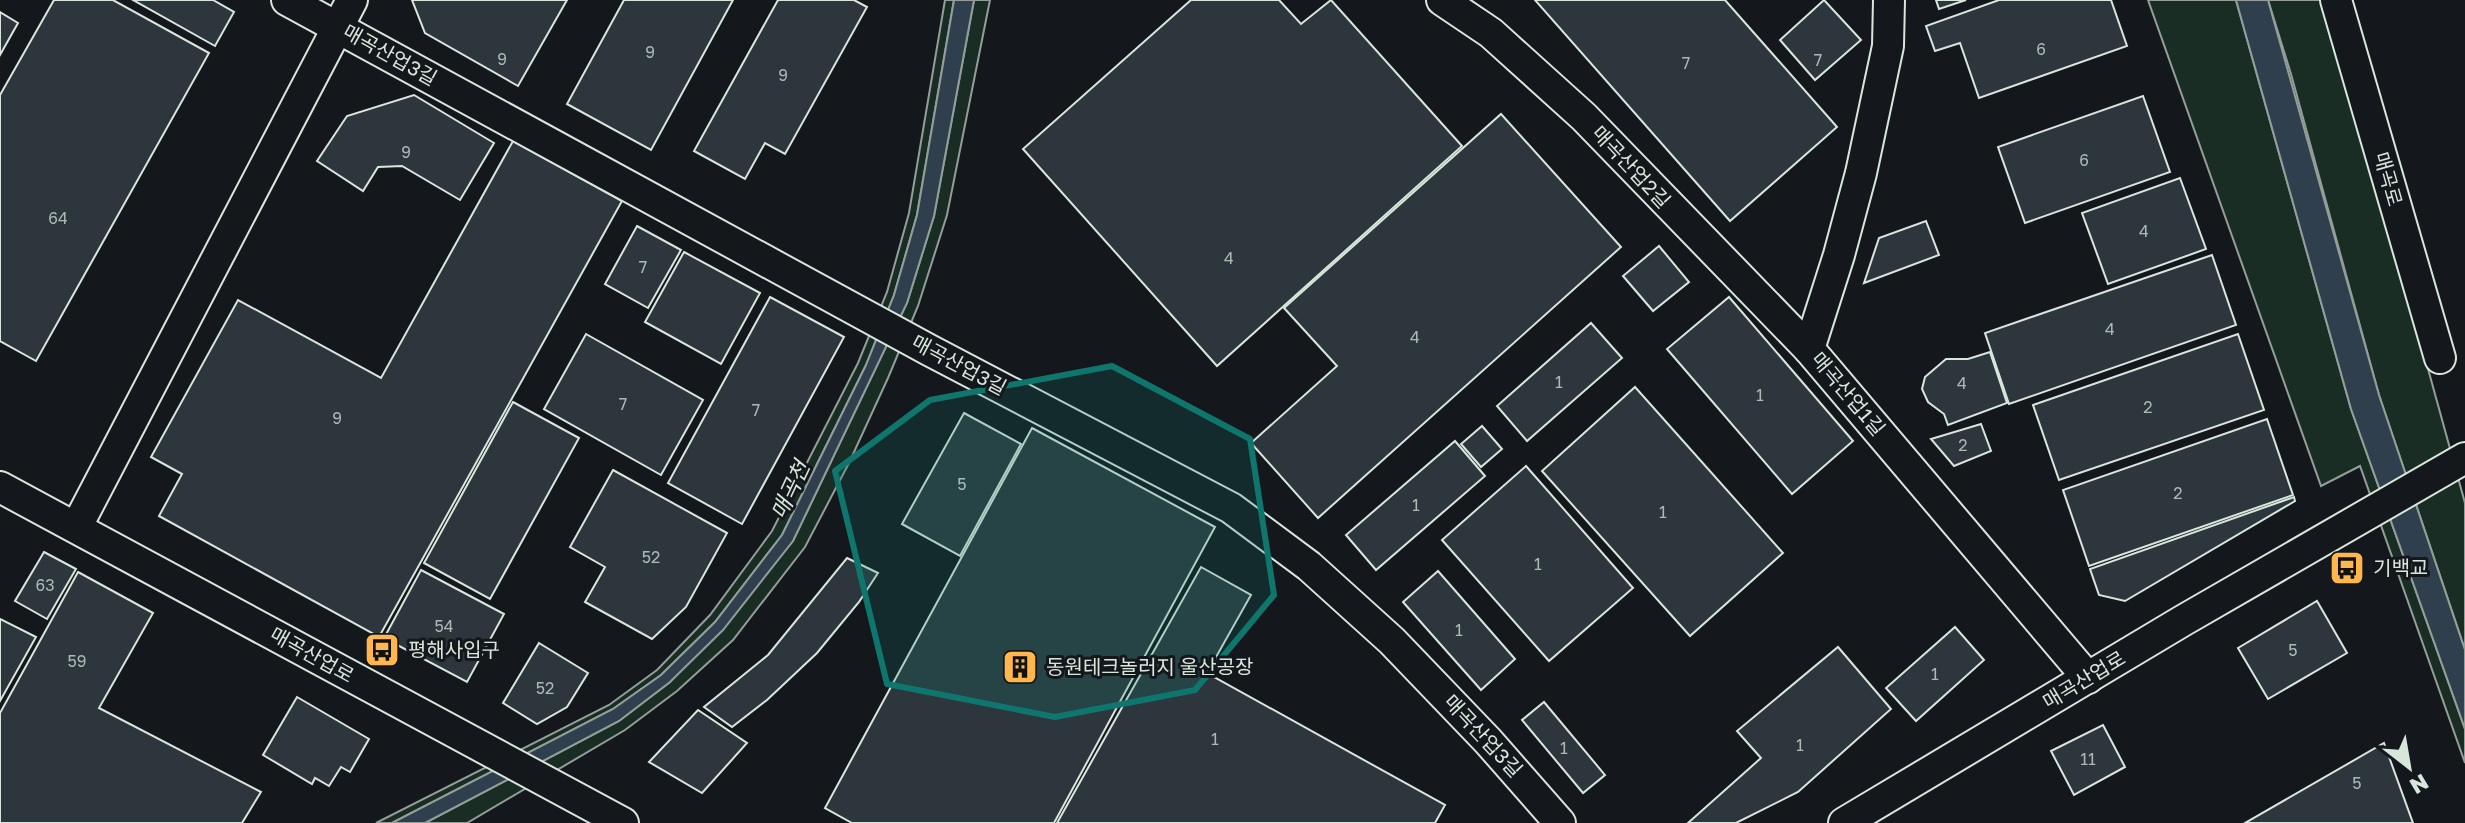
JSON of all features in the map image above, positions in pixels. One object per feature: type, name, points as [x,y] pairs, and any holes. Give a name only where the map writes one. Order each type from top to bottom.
[{"type":"street","name":"매곡산업3길","points":[[287,0],[929,350],[1231,508],[1309,566],[1392,641],[1499,752],[1560,823]]},
{"type":"street","points":[[77,526],[352,0]]},
{"type":"street","name":"매곡산업2길","points":[[1442,0],[1491,33],[1584,117],[1809,349]]},
{"type":"street","name":"매곡산업1길","points":[[1889,0],[1888,46],[1861,173],[1809,349],[2088,678]]},
{"type":"street","name":"매곡로","points":[[2336,0],[2440,358]]},
{"type":"street","name":"매곡산업로","points":[[1844,823],[2465,458]]},
{"type":"street","name":"매곡산업로","points":[[0,487],[623,823]]},
{"type":"highlighted area","points":[[1112,366],[1250,439],[1274,595],[1195,690],[1055,717],[887,684],[835,471],[930,400]]},
{"type":"green space","points":[[945,0],[954,0],[917,215],[894,295],[866,365],[782,535],[715,622],[661,675],[613,709],[392,823],[376,823],[609,705],[657,670],[710,615],[772,531],[858,363],[887,292],[909,213]]},
{"type":"green space","points":[[974,0],[990,0],[947,215],[918,306],[888,378],[849,463],[805,547],[733,640],[677,691],[625,730],[467,823],[425,823],[619,721],[670,682],[793,541],[907,303],[934,216]]},
{"type":"green space","points":[[2148,0],[2236,0],[2351,409],[2465,729],[2465,763],[2360,466],[2321,486]]},
{"type":"green space","points":[[2268,0],[2321,0],[2465,503],[2465,650],[2379,395]]},
{"type":"water","points":[[954,0],[974,0],[934,216],[907,303],[793,541],[723,630],[670,682],[619,721],[425,823],[392,823],[613,709],[661,675],[715,622],[782,535],[866,365],[894,295],[917,215]]},
{"type":"water","points":[[2236,0],[2268,0],[2379,395],[2465,650],[2465,729],[2351,409]]},
{"type":"building","points":[[54,0],[113,0],[209,53],[36,361],[0,341],[0,95]]},
{"type":"building","points":[[133,0],[213,0],[234,12],[215,46]]},
{"type":"building","points":[[412,0],[567,0],[518,86],[425,33]]},
{"type":"building","points":[[624,0],[733,0],[651,150],[567,104]]},
{"type":"building","points":[[778,0],[854,0],[867,7],[785,154],[765,143],[745,179],[694,151]]},
{"type":"building","points":[[1191,0],[1279,0],[1301,24],[1331,0],[1462,146],[1217,366],[1023,149]]},
{"type":"building","points":[[1535,0],[1725,0],[1837,127],[1730,221]]},
{"type":"building","points":[[1824,0],[1861,40],[1815,80],[1780,40]]},
{"type":"building","points":[[1936,0],[1966,0],[1939,9]]},
{"type":"building","points":[[1999,0],[2111,0],[2127,46],[1979,98],[1960,43],[1935,51],[1926,26]]},
{"type":"building","points":[[0,12],[18,23],[0,55]]},
{"type":"building","points":[[414,95],[494,143],[460,200],[402,166],[378,167],[363,191],[317,161],[347,116]]},
{"type":"building","points":[[2143,96],[2170,172],[2025,223],[1998,147]]},
{"type":"building","points":[[1501,114],[1621,247],[1318,518],[1251,443],[1337,366],[1284,308]]},
{"type":"building","points":[[513,141],[622,201],[379,637],[159,516],[182,474],[151,457],[238,300],[381,378]]},
{"type":"building","points":[[2180,178],[2206,249],[2108,284],[2082,213]]},
{"type":"building","points":[[1926,221],[1939,255],[1864,283],[1879,238]]},
{"type":"building","points":[[637,226],[681,250],[648,308],[605,284]]},
{"type":"building","points":[[1659,246],[1689,282],[1653,311],[1623,276]]},
{"type":"building","points":[[684,252],[760,293],[721,364],[645,322]]},
{"type":"building","points":[[2212,255],[2236,325],[2009,404],[1985,333]]},
{"type":"building","points":[[770,297],[844,337],[742,524],[668,483]]},
{"type":"building","points":[[1729,297],[1853,441],[1792,494],[1667,349]]},
{"type":"building","points":[[1591,323],[1622,358],[1527,441],[1497,406]]},
{"type":"building","points":[[586,334],[703,400],[661,475],[544,409]]},
{"type":"building","points":[[2238,334],[2264,410],[2059,480],[2033,405]]},
{"type":"building","points":[[1990,352],[2007,403],[1948,425],[1944,414],[1928,402],[1922,389],[1925,377],[1946,359],[1968,359]]},
{"type":"building","points":[[1635,387],[1783,553],[1690,636],[1542,471]]},
{"type":"building","points":[[513,402],[579,438],[490,599],[424,563]]},
{"type":"building","points":[[964,413],[1021,444],[960,556],[902,524]]},
{"type":"building","points":[[2267,419],[2293,495],[2089,566],[2063,490]]},
{"type":"building","points":[[1981,424],[1991,451],[1954,466],[1931,439]]},
{"type":"building","points":[[1482,426],[1502,449],[1481,467],[1461,444]]},
{"type":"building","name":"동원테크놀러지 울산공장","points":[[1032,428],[1215,527],[1054,823],[852,823],[825,808]]},
{"type":"building","points":[[1455,441],[1485,476],[1376,570],[1346,535]]},
{"type":"building","points":[[1526,466],[1633,588],[1549,661],[1442,540]]},
{"type":"building","points":[[613,470],[727,533],[686,607],[652,639],[585,602],[605,567],[570,547]]},
{"type":"building","points":[[2294,497],[2295,501],[2125,601],[2099,595],[2090,569]]},
{"type":"building","points":[[44,552],[76,569],[47,619],[15,601]]},
{"type":"building","points":[[847,558],[878,573],[859,602],[817,653],[767,700],[732,727],[704,707],[768,655]]},
{"type":"building","points":[[1201,567],[1251,595],[1207,673],[1445,805],[1435,823],[1057,823]]},
{"type":"building","points":[[421,570],[504,614],[467,682],[384,638]]},
{"type":"building","points":[[1438,571],[1515,659],[1481,690],[1403,602]]},
{"type":"building","points":[[78,572],[153,613],[99,708],[261,792],[242,823],[0,823],[0,713]]},
{"type":"building","points":[[2317,601],[2347,653],[2268,699],[2238,648]]},
{"type":"building","points":[[0,619],[36,637],[0,701]]},
{"type":"building","points":[[1955,627],[1984,660],[1916,721],[1886,688]]},
{"type":"building","points":[[539,643],[588,673],[567,707],[537,724],[503,703]]},
{"type":"building","points":[[1838,647],[1891,709],[1798,792],[1736,823],[1688,823],[1761,758],[1737,731]]},
{"type":"building","points":[[297,697],[369,739],[350,772],[341,767],[329,786],[315,778],[312,784],[263,755]]},
{"type":"building","points":[[1544,702],[1605,775],[1583,793],[1522,720]]},
{"type":"building","points":[[698,710],[747,743],[702,793],[649,762]]},
{"type":"building","points":[[2103,725],[2125,767],[2074,795],[2051,751]]},
{"type":"building","points":[[2384,743],[2413,823],[2245,823]]},
{"type":"place","name":"기백교","points":[[2347,568]]},
{"type":"place","name":"평해사입구","points":[[382,650]]},
{"type":"place","name":"동원테크놀러지 울산공장","points":[[1020,667]]},
{"type":"water label","name":"매곡천","points":[[790,490]]}]
